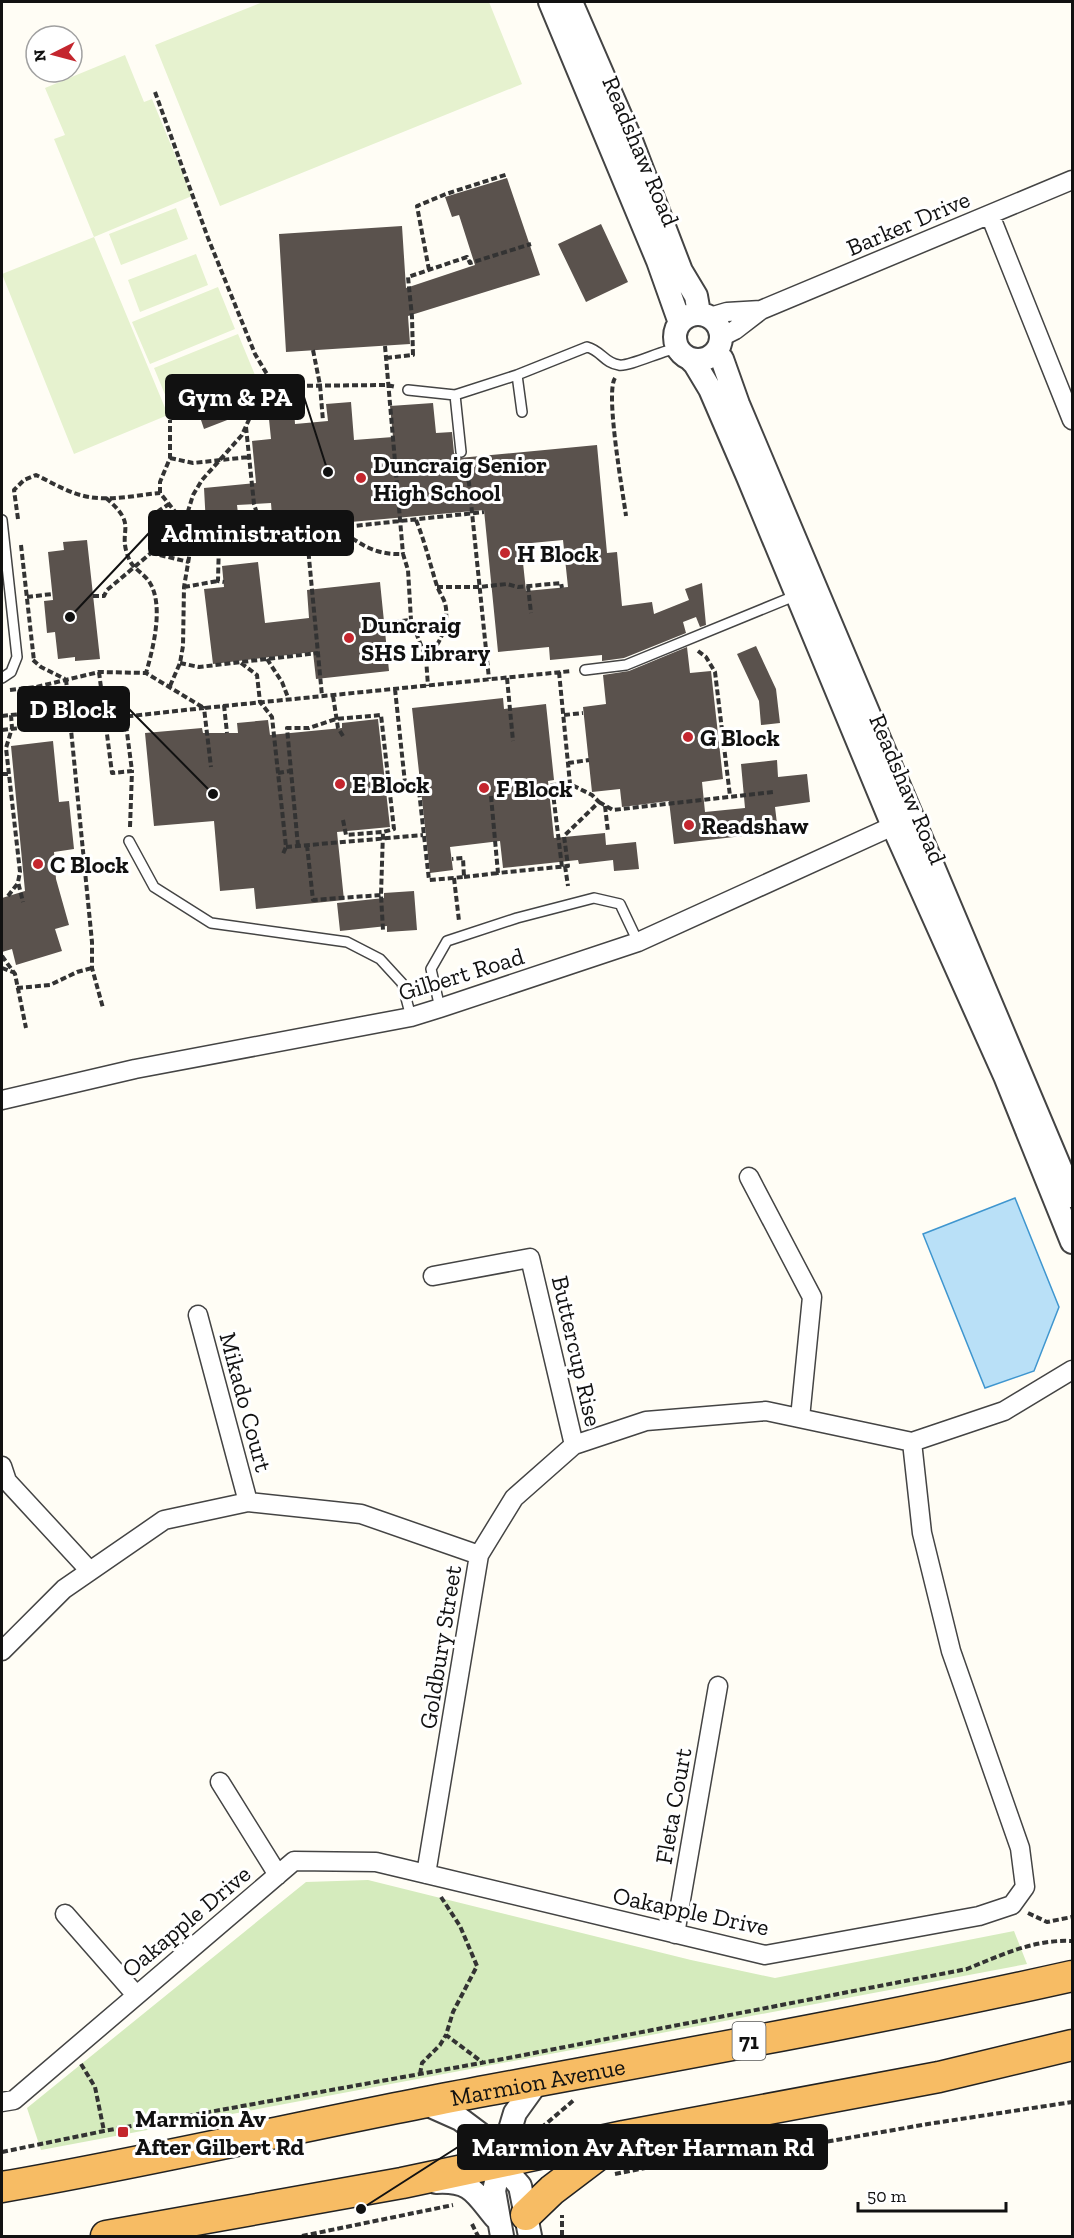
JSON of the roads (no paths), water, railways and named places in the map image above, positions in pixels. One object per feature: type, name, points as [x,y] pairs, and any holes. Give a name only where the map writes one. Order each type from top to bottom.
[{"type":"highway","name":"Marmion Avenue","points":[[2,2187],[109,2168],[424,2103],[975,1998],[1072,1976]]},
{"type":"highway","points":[[106,2236],[402,2182],[624,2136],[939,2077],[1072,2045]]},
{"type":"highway","points":[[514,2227],[569,2176],[624,2136]]},
{"type":"street","name":"Readshaw Road","points":[[550,2],[658,261],[697,318]]},
{"type":"street","name":"Readshaw Road","points":[[571,2],[630,138],[681,272],[696,296],[697,318]]},
{"type":"street","name":"Barker Drive","points":[[717,346],[761,310],[1072,180]]},
{"type":"street","points":[[990,215],[1072,420]]},
{"type":"street","name":"Barker Drive","points":[[697,318],[727,312],[761,310]]},
{"type":"street","points":[[697,318],[720,329],[717,346],[700,360],[684,353],[675,335],[697,318]]},
{"type":"street","name":"Readshaw Road","points":[[717,346],[806,590],[902,822],[1072,1196]]},
{"type":"street","name":"Readshaw Road","points":[[684,353],[710,389],[806,590]]},
{"type":"street","name":"Gilbert Road","points":[[2,1100],[135,1069],[411,1017],[638,942],[902,822]]},
{"type":"street","name":"Readshaw Road","points":[[1061,1175],[1072,1242]]},
{"type":"street","points":[[749,1177],[812,1297],[800,1418]]},
{"type":"street","name":"Buttercup Rise","points":[[433,1276],[530,1258],[574,1445]]},
{"type":"street","name":"Mikado Court","points":[[198,1315],[249,1502]]},
{"type":"street","points":[[912,1442],[1004,1411],[1072,1370]]},
{"type":"street","name":"Goldbury Street","points":[[426,1874],[479,1555],[514,1498],[574,1445],[646,1421],[766,1411],[912,1442]]},
{"type":"street","name":"Oakapple Drive","points":[[2,2102],[14,2100],[294,1861],[376,1862],[765,1955],[979,1916],[1012,1905],[1025,1887],[1020,1848],[951,1651],[922,1533],[912,1442]]},
{"type":"street","points":[[2,1466],[7,1481],[90,1571]]},
{"type":"street","points":[[2,1651],[64,1589],[164,1520],[249,1502],[361,1514],[479,1555]]},
{"type":"street","name":"Fleta Court","points":[[675,1934],[718,1686]]},
{"type":"street","points":[[220,1782],[278,1875]]},
{"type":"street","points":[[65,1914],[136,1995]]},
{"type":"street","points":[[500,2163],[515,2113],[538,2081]]},
{"type":"street","points":[[424,2103],[460,2119],[480,2134],[500,2163],[520,2186],[514,2227]]},
{"type":"street","points":[[402,2182],[452,2181],[462,2183],[471,2188],[514,2227]]},
{"type":"lane","points":[[408,390],[455,395],[517,375],[587,347],[598,350],[607,362],[621,366],[666,350],[684,353]]},
{"type":"lane","points":[[517,375],[522,412]]},
{"type":"lane","points":[[455,395],[461,452]]},
{"type":"lane","points":[[2,520],[16,657],[12,672],[2,678]]},
{"type":"lane","points":[[585,670],[626,665],[806,590]]},
{"type":"lane","points":[[129,841],[154,887],[211,923],[348,942],[380,959],[402,983],[411,1017]]},
{"type":"lane","points":[[440,1008],[431,969],[447,941],[458,937],[594,898],[620,904],[638,942]]},
{"type":"water","points":[[1015,1198],[1059,1307],[1034,1371],[985,1388],[923,1234]]},
{"type":"place","name":"Gym & PA","points":[[328,472]]},
{"type":"place","name":"Duncraig Senior High School","points":[[361,478]]},
{"type":"place","name":"H Block","points":[[505,553]]},
{"type":"place","name":"Administration","points":[[70,617]]},
{"type":"place","name":"Duncraig SHS Library","points":[[349,638]]},
{"type":"place","name":"G Block","points":[[688,737]]},
{"type":"place","name":"E Block","points":[[340,784]]},
{"type":"place","name":"F Block","points":[[484,788]]},
{"type":"place","name":"D Block","points":[[213,794]]},
{"type":"place","name":"Readshaw","points":[[689,825]]},
{"type":"place","name":"C Block","points":[[38,864]]},
{"type":"place","name":"Marmion Av After Gilbert Rd","points":[[123,2132]]},
{"type":"place","name":"Marmion Av After Harman Rd","points":[[361,2209]]}]
